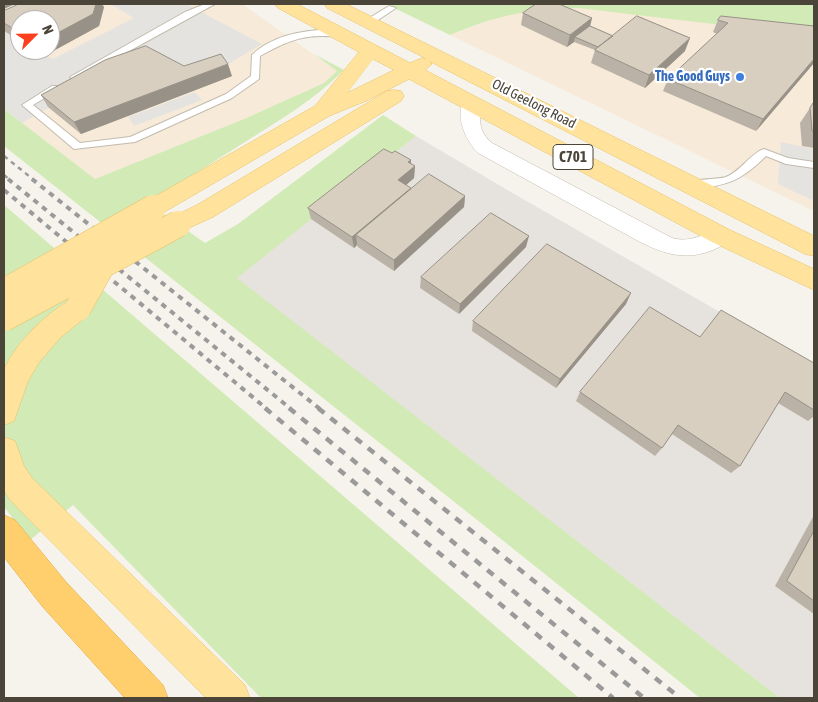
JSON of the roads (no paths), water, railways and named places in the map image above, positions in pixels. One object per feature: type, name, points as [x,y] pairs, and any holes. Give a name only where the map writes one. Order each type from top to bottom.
[{"type":"highway","points":[[4,531],[54,594],[150,698]]},
{"type":"main road","name":"Old Geelong Road","points":[[284,4],[722,236],[814,280]]},
{"type":"main road","name":"Old Geelong Road","points":[[333,4],[693,184],[814,247]]},
{"type":"main road","points":[[322,111],[372,49]]},
{"type":"main road","points":[[4,292],[322,111],[417,74],[434,70],[440,58]]},
{"type":"main road","points":[[4,318],[205,211],[417,74]]},
{"type":"main road","points":[[4,412],[11,385],[33,347],[57,323],[78,308],[102,266]]},
{"type":"main road","points":[[4,451],[10,473],[22,489],[232,698]]},
{"type":"street","name":"Old Geelong Road","points":[[471,102],[470,130],[475,139],[485,148],[647,236],[668,246],[689,249],[707,245],[722,236]]},
{"type":"lane","points":[[211,4],[182,17],[27,104],[78,147],[132,140],[229,96],[256,78],[256,55],[282,40],[297,34],[321,32],[346,36]]},
{"type":"lane","points":[[369,22],[392,8]]},
{"type":"lane","points":[[693,184],[722,182],[734,179],[745,172],[764,152],[786,161],[814,165]]},
{"type":"railway","points":[[4,156],[34,180]]},
{"type":"railway","points":[[4,175],[10,180]]},
{"type":"railway","points":[[8,179],[291,409]]},
{"type":"railway","points":[[32,179],[320,409]]},
{"type":"railway","points":[[4,190],[267,409]]},
{"type":"railway","points":[[265,408],[613,698]]},
{"type":"railway","points":[[289,408],[644,698]]},
{"type":"railway","points":[[318,408],[680,698]]},
{"type":"place","name":"The Good Guys","points":[[740,77]]}]
